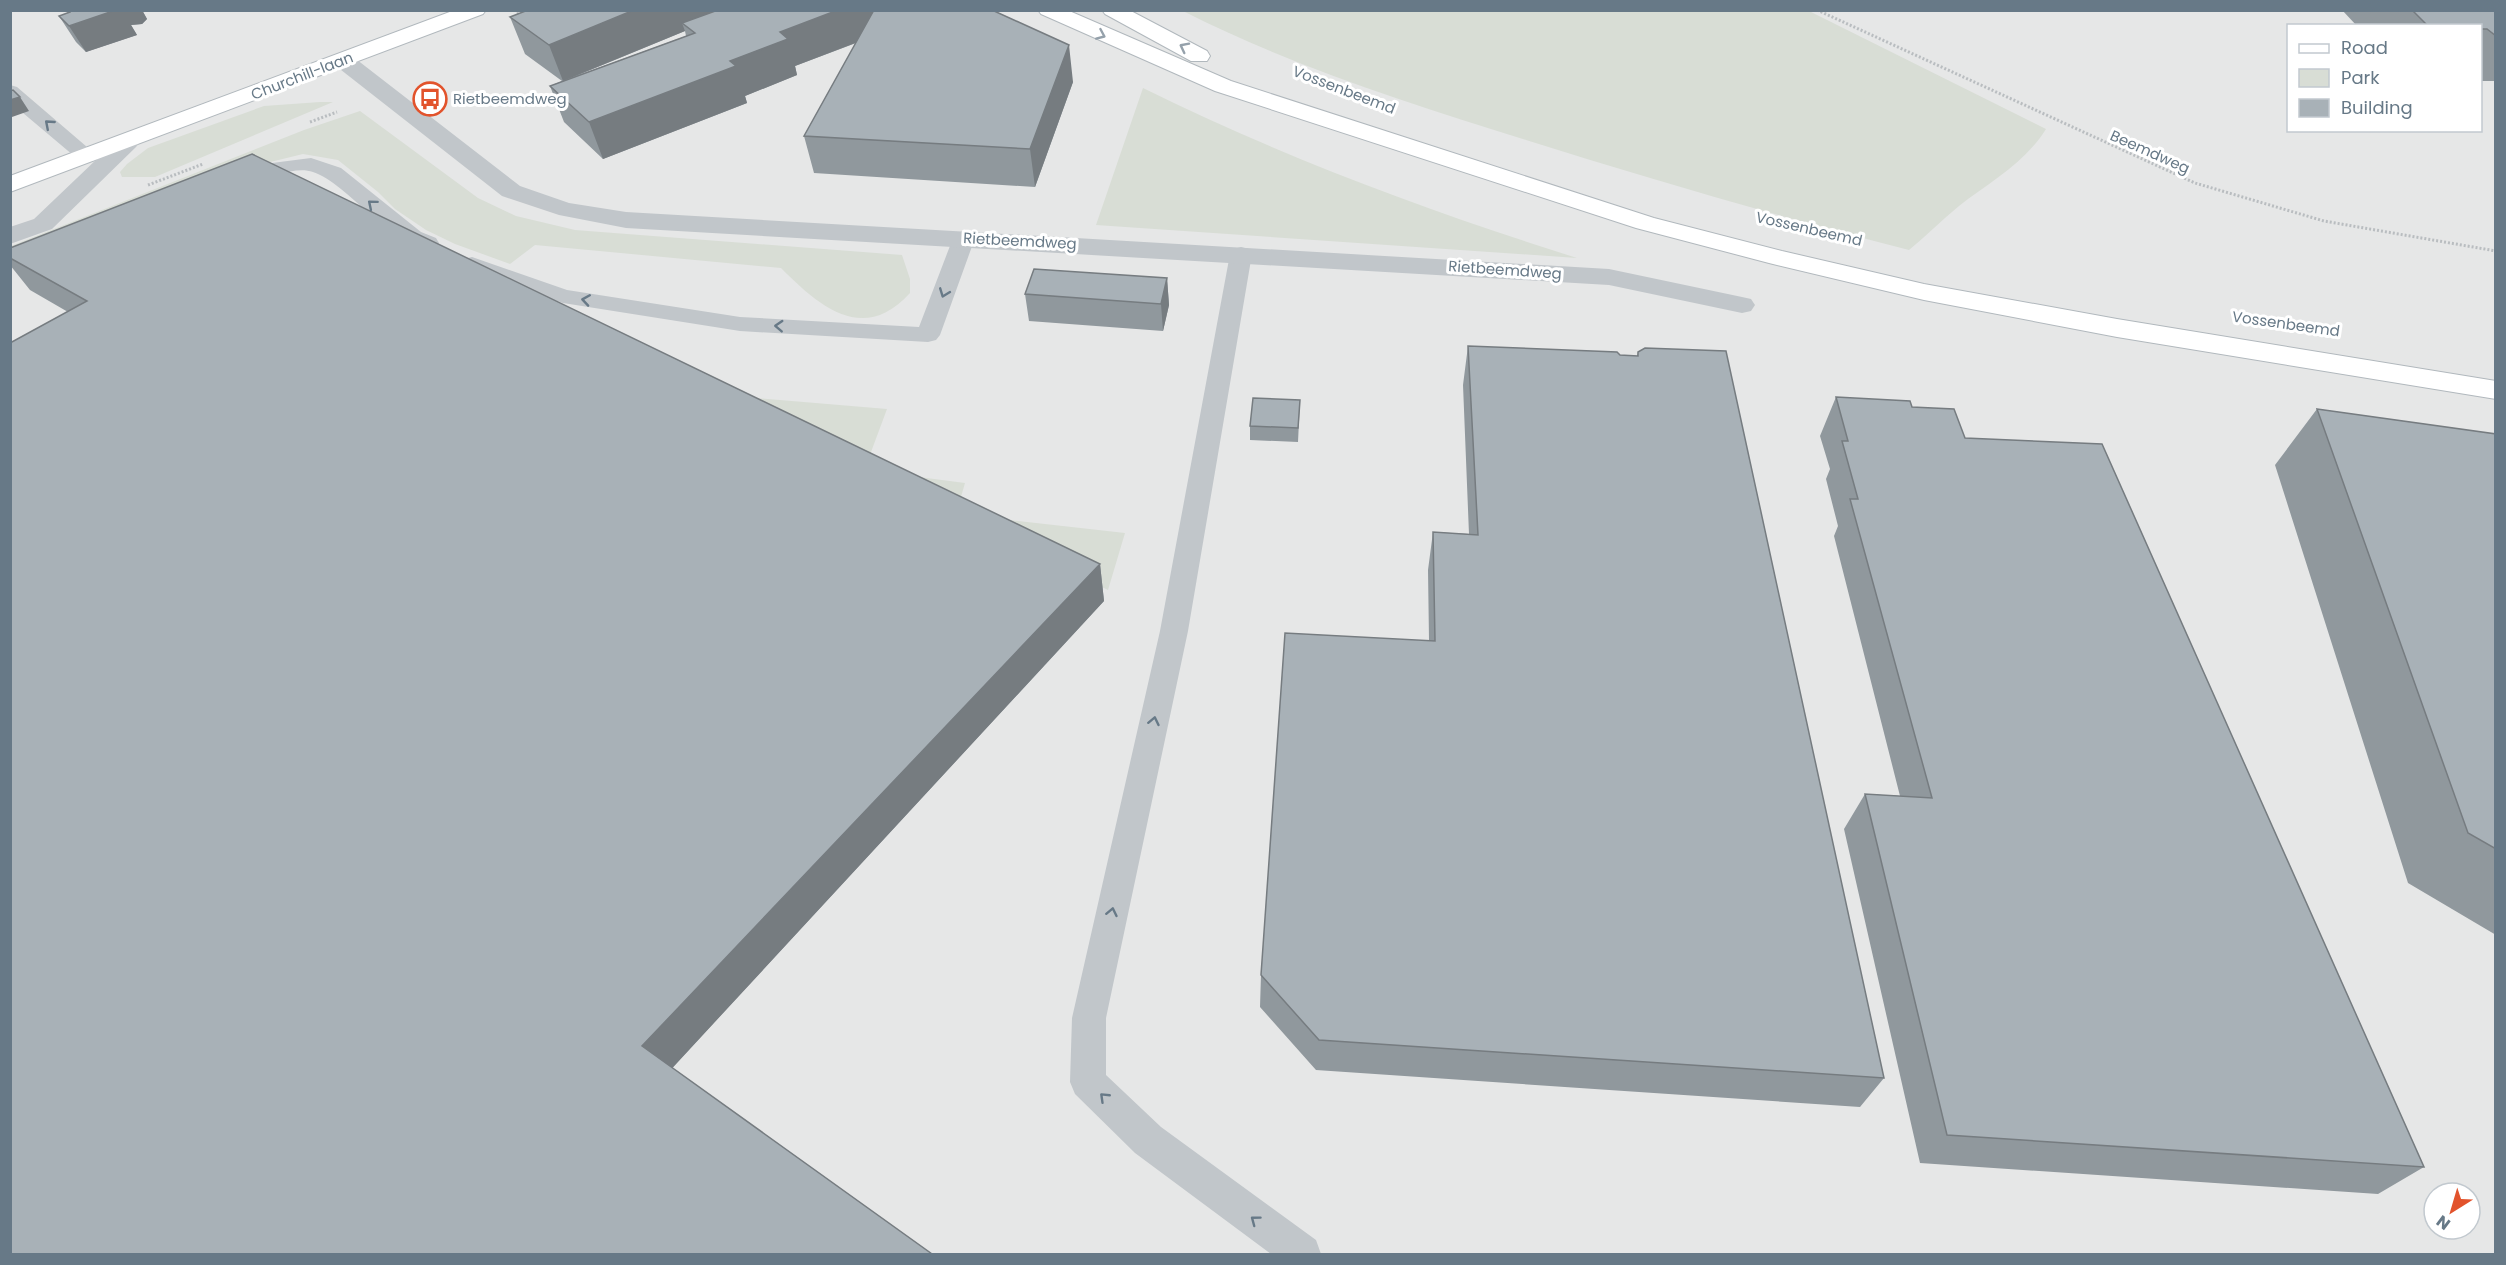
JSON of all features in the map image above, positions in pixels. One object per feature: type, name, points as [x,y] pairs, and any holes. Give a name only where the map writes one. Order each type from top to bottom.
[{"type":"main road","name":"Churchill-laan","points":[[10,185],[476,10]]},
{"type":"main road","name":"Vossenbeemd","points":[[1048,10],[1223,86],[1645,223],[1789,261],[1924,292],[2117,328],[2496,390]]},
{"type":"main road","name":"Vossenbeemd","points":[[1112,10],[1310,113]]},
{"type":"street","name":"Rietbeemdweg","points":[[344,61],[511,191],[534,202],[577,213],[626,220],[1609,277],[1742,305]]},
{"type":"street","name":"Churchill-laan","points":[[10,236],[43,224],[128,142]]},
{"type":"lane","points":[[10,91],[87,157]]},
{"type":"lane","points":[[219,185],[272,169],[311,164],[334,172],[351,184],[368,201],[414,237],[480,268],[563,296],[740,324],[928,335],[964,238]]},
{"type":"lane","points":[[1241,254],[1174,631],[1089,1018],[1088,1082],[1148,1140],[1302,1254]]},
{"type":"path","name":"Beemdweg","points":[[1817,10],[2195,183],[2324,221],[2496,251]]},
{"type":"shaded area","points":[[10,11],[2464,11],[2476,24],[2287,24],[2287,132],[2482,132],[2482,31],[2495,47],[2495,1254],[11,1254]]},
{"type":"green space","points":[[1183,11],[1809,11],[2046,129],[2038,141],[2017,162],[1959,206],[1909,250],[1669,184],[1438,112],[1309,67]]},
{"type":"green space","points":[[1143,88],[1303,160],[1411,202],[1577,258],[1096,225]]},
{"type":"green space","points":[[333,102],[155,177],[122,177],[120,172],[148,148],[264,106]]},
{"type":"green space","points":[[360,111],[478,198],[516,216],[575,230],[902,255],[910,279],[910,293],[893,308],[875,316],[859,318],[842,314],[826,306],[781,268],[535,245],[510,264],[455,244],[426,230],[395,209],[378,192],[338,160],[303,154],[237,170],[11,258],[11,246],[304,130]]},
{"type":"green space","points":[[708,394],[887,409],[871,452],[871,462],[888,473],[965,483],[956,514],[1125,533],[1108,590]]},
{"type":"building","points":[[69,10],[116,10],[69,26],[59,16],[70,12]]},
{"type":"building","points":[[528,10],[634,10],[549,45],[510,17]]},
{"type":"building","points":[[718,10],[838,10],[780,32],[788,39],[730,61],[736,66],[589,122],[550,86],[695,33],[682,23]]},
{"type":"building","points":[[874,10],[992,10],[1069,45],[1030,149],[804,136]]},
{"type":"building","points":[[2412,10],[2496,10],[2496,36],[2487,29],[2482,29],[2482,24],[2426,24]]},
{"type":"building","points":[[13,90],[20,97],[10,100],[10,91]]},
{"type":"building","points":[[252,154],[1100,564],[642,1046],[932,1254],[10,1254],[10,343],[87,301],[10,258],[10,248]]},
{"type":"building","points":[[1034,269],[1167,278],[1161,304],[1025,294]]},
{"type":"building","points":[[1468,346],[1617,352],[1620,355],[1638,356],[1638,352],[1645,348],[1726,351],[1884,1078],[1319,1040],[1261,975],[1285,633],[1435,641],[1433,532],[1478,535]]},
{"type":"building","points":[[1836,397],[1910,401],[1912,407],[1954,409],[1965,438],[2102,444],[2424,1167],[1947,1135],[1865,794],[1932,798],[1850,499],[1858,499],[1842,441],[1848,441]]},
{"type":"building","points":[[1253,398],[1300,400],[1298,428],[1250,426]]},
{"type":"building","points":[[2317,409],[2496,434],[2496,849],[2468,833]]},
{"type":"place","name":"Rietbeemdweg","points":[[430,99]]}]
